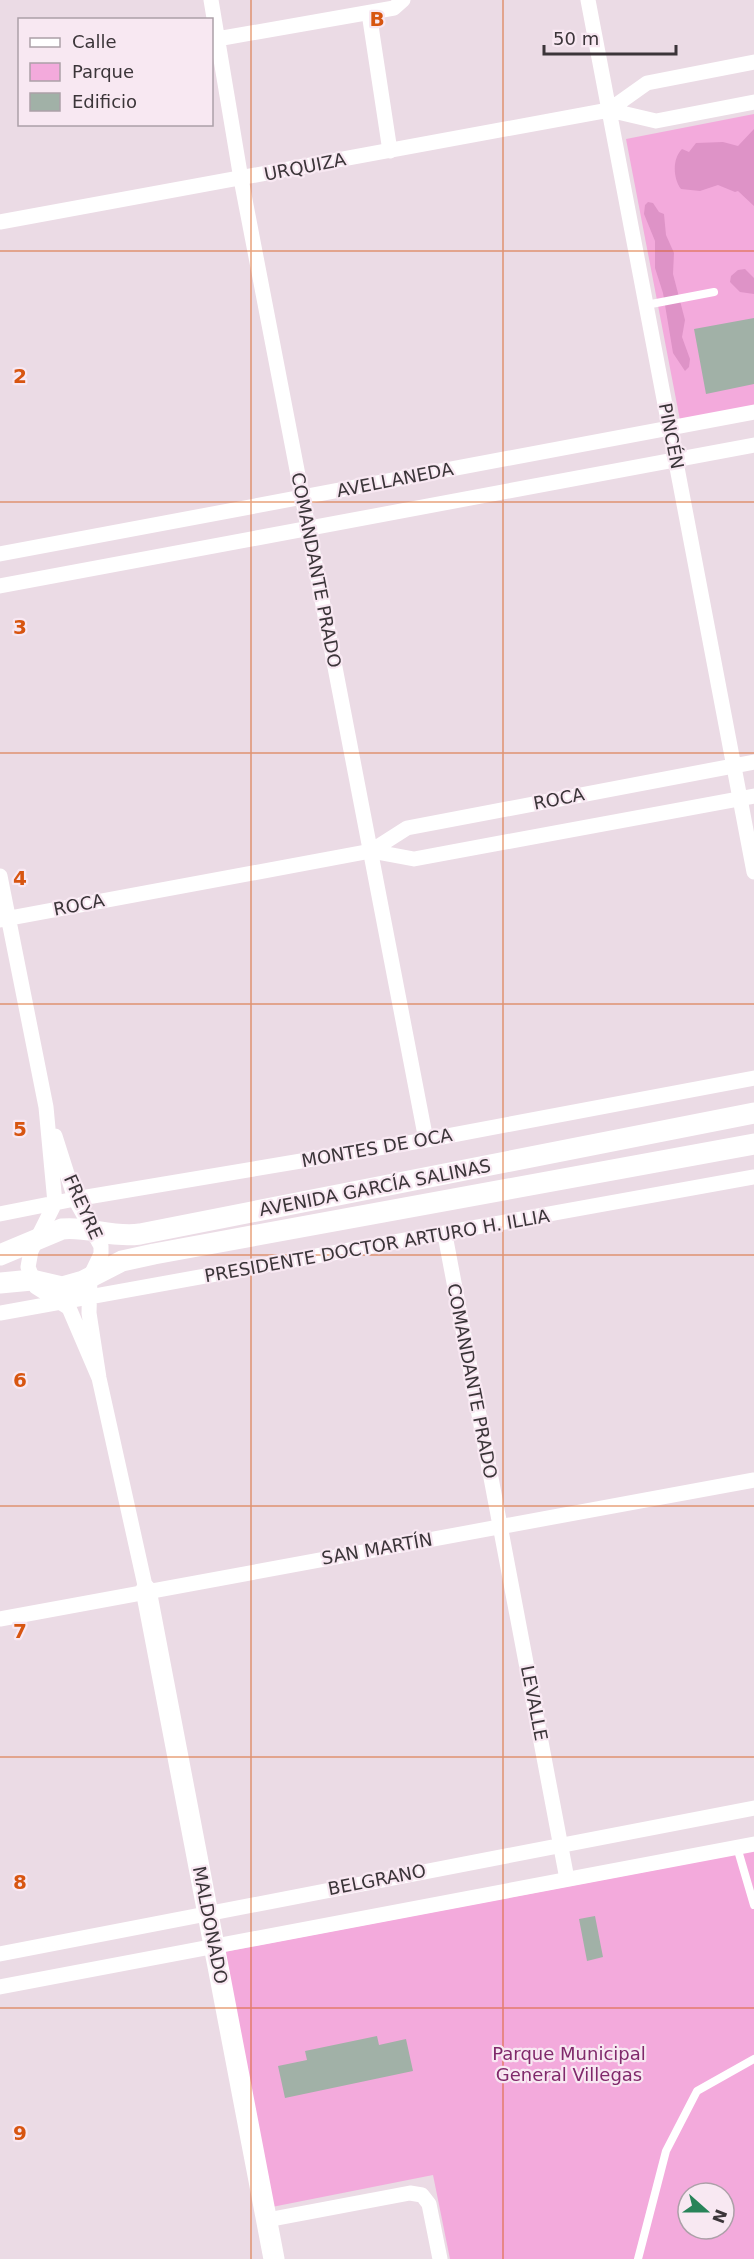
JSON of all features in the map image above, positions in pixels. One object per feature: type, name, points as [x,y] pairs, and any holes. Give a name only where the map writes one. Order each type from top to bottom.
[{"type":"main road","name":"AVENIDA GARCÍA SALINAS","points":[[0,1254],[62,1229],[116,1236],[140,1234],[754,1113]]},
{"type":"main road","name":"AVENIDA GARCÍA SALINAS","points":[[0,1283],[32,1280],[62,1287],[89,1287],[112,1265],[154,1254],[754,1143]]},
{"type":"main road","name":"MALDONADO","points":[[146,1590],[274,2259]]},
{"type":"street","name":"COMANDANTE PRADO","points":[[211,0],[241,179],[426,1140]]},
{"type":"street","points":[[217,39],[394,8],[403,0]]},
{"type":"street","name":"PINCÉN","points":[[588,0],[734,766],[747,797],[754,872]]},
{"type":"street","points":[[369,13],[390,151]]},
{"type":"street","name":"URQUIZA","points":[[609,110],[647,83],[754,62]]},
{"type":"street","name":"URQUIZA","points":[[0,222],[609,110],[656,121],[754,102]]},
{"type":"street","name":"AVELLANEDA","points":[[0,554],[754,412]]},
{"type":"street","name":"AVELLANEDA","points":[[0,586],[754,445]]},
{"type":"street","name":"ROCA","points":[[4,919],[371,851],[407,828],[754,762]]},
{"type":"street","name":"ROCA","points":[[371,851],[414,860],[747,797]]},
{"type":"street","name":"FREYRE","points":[[0,876],[4,919],[46,1107],[75,1199],[96,1233],[101,1246],[101,1254],[89,1287],[99,1378],[146,1590]]},
{"type":"street","name":"MONTES DE OCA","points":[[0,1214],[75,1199],[426,1140],[754,1078]]},
{"type":"street","name":"FREYRE","points":[[46,1107],[55,1203],[31,1251],[29,1261],[32,1280],[36,1287],[69,1308],[99,1378]]},
{"type":"street","name":"PRESIDENTE DOCTOR ARTURO H. ILLIA","points":[[0,1313],[60,1301],[89,1287],[445,1235],[754,1177]]},
{"type":"street","name":"COMANDANTE PRADO","points":[[445,1235],[500,1527]]},
{"type":"street","name":"SAN MARTÍN","points":[[0,1619],[146,1590],[754,1480]]},
{"type":"street","name":"LEVALLE","points":[[500,1527],[567,1879]]},
{"type":"street","name":"BELGRANO","points":[[0,1954],[754,1808]]},
{"type":"street","name":"BELGRANO","points":[[0,1987],[754,1844]]},
{"type":"street","points":[[267,2220],[410,2193],[422,2195],[429,2204],[440,2259]]},
{"type":"lane","points":[[646,306],[714,292]]},
{"type":"lane","points":[[736,1847],[754,1905]]},
{"type":"lane","points":[[638,2259],[666,2151],[697,2091],[754,2059]]},
{"type":"green space","points":[[754,114],[754,406],[680,420],[626,139]]},
{"type":"green space","name":"Parque Municipal General Villegas","points":[[754,1851],[754,2259],[450,2259],[433,2175],[272,2207],[224,1952]]},
{"type":"shaded area","points":[[754,129],[754,206],[738,191],[735,192],[718,185],[700,191],[681,189],[676,180],[675,163],[682,149],[689,152],[696,143],[723,142],[738,146]]},
{"type":"shaded area","points":[[648,202],[653,203],[659,212],[664,214],[666,235],[674,253],[673,274],[685,320],[682,337],[690,359],[689,367],[685,371],[673,353],[663,293],[655,268],[655,241],[644,214],[645,205]]},
{"type":"shaded area","points":[[745,269],[754,278],[754,294],[740,292],[730,282],[731,276],[738,270]]},
{"type":"building","points":[[754,318],[754,384],[706,394],[694,329]]},
{"type":"building","points":[[595,1916],[603,1957],[587,1961],[579,1919]]},
{"type":"building","points":[[377,2036],[379,2045],[406,2039],[413,2071],[285,2098],[278,2066],[307,2060],[305,2051]]}]
